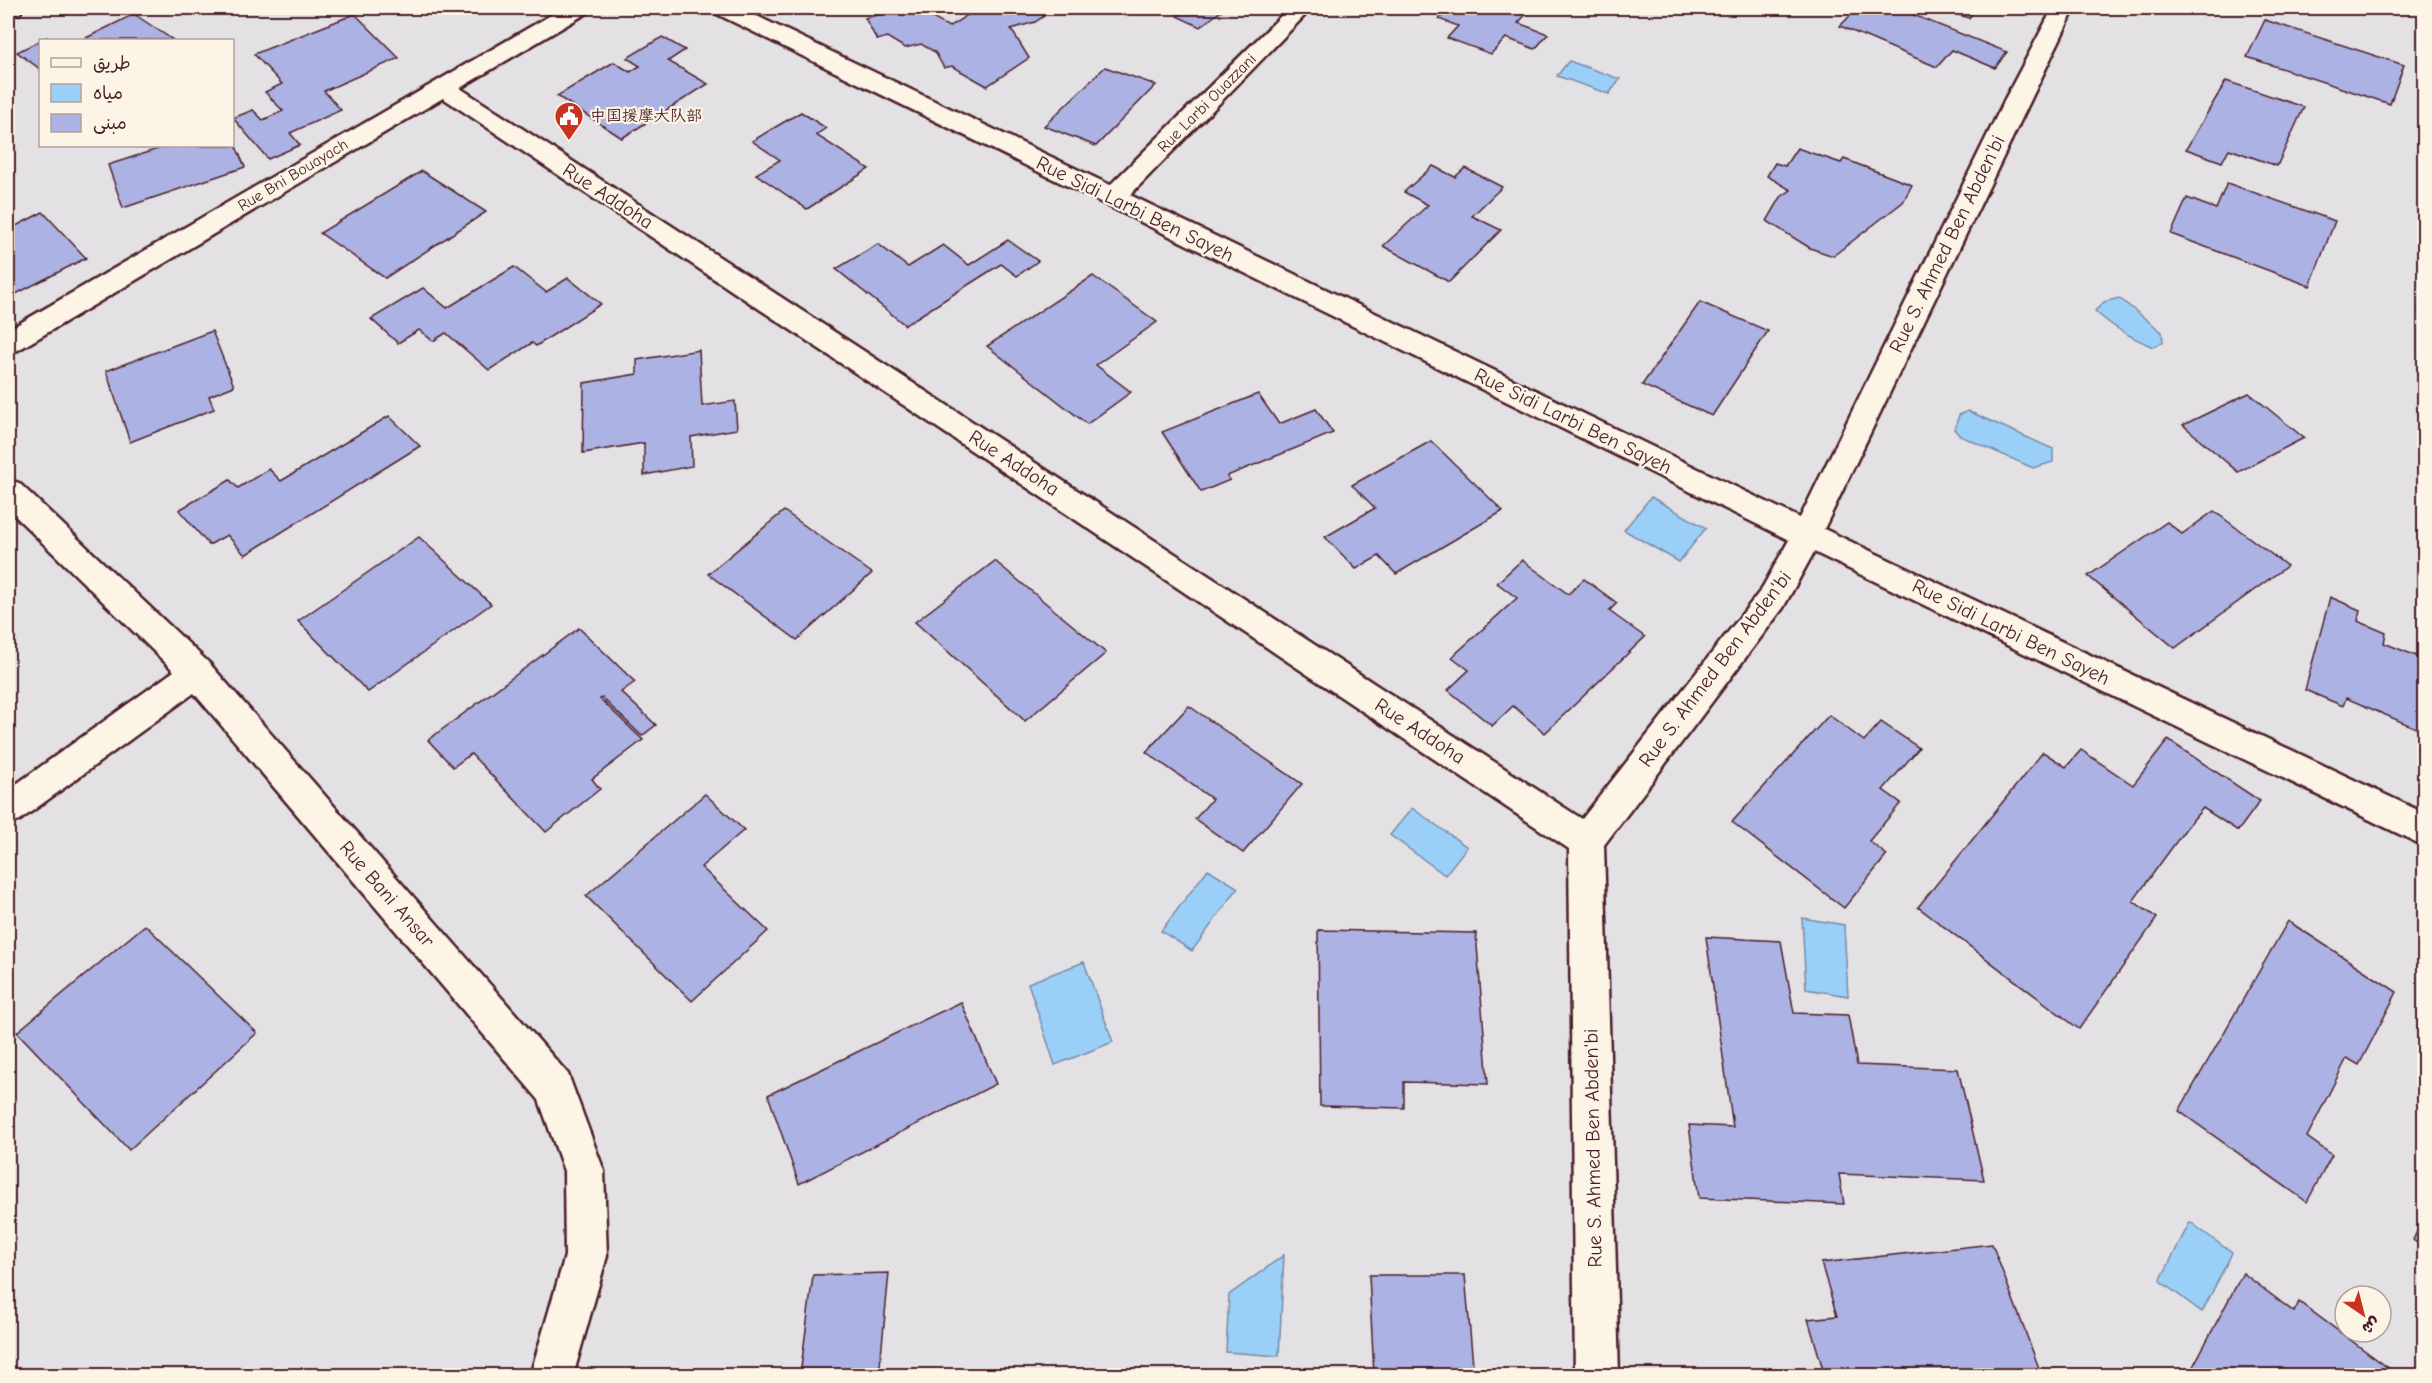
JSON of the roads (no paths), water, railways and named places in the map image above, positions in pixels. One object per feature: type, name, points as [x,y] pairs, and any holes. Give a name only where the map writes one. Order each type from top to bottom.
[{"type":"street","points":[[8,10],[12,8]]},
{"type":"street","name":"Rue Bni Bouayach","points":[[8,343],[579,8]]},
{"type":"street","name":"Rue Sidi Larbi Ben Sayeh","points":[[723,8],[1807,535],[2424,830]]},
{"type":"street","name":"Rue Larbi Ouazzani","points":[[1112,198],[1301,8]]},
{"type":"street","name":"Rue S. Ahmed Ben Abden'bi","points":[[1597,1376],[1586,841],[1772,599],[1807,535],[2017,99],[2064,8]]},
{"type":"street","name":"Rue Addoha","points":[[442,87],[1586,841]]},
{"type":"street","name":"Rue Bani Ansar","points":[[8,491],[197,673],[554,1088],[584,1172],[586,1256],[551,1376]]},
{"type":"street","points":[[8,809],[197,673]]},
{"type":"water","points":[[1569,61],[1620,79],[1609,94],[1557,76]]},
{"type":"water","points":[[2119,298],[2162,332],[2163,342],[2153,347],[2137,340],[2122,332],[2095,311],[2104,302]]},
{"type":"water","points":[[1968,411],[2053,449],[2053,462],[2033,468],[1960,436],[1954,429],[1959,415]]},
{"type":"water","points":[[1651,497],[1706,528],[1679,562],[1624,530]]},
{"type":"water","points":[[1412,808],[1467,847],[1445,875],[1390,835]]},
{"type":"water","points":[[1208,869],[1238,888],[1192,951],[1161,931]]},
{"type":"water","points":[[1802,918],[1844,925],[1848,996],[1806,989]]},
{"type":"water","points":[[1084,962],[1113,1042],[1055,1065],[1028,983]]},
{"type":"water","points":[[2190,1222],[2232,1253],[2202,1312],[2160,1281]]},
{"type":"water","points":[[1284,1255],[1279,1356],[1226,1352],[1229,1295]]},
{"type":"place","name":"中国援摩大队部","points":[[569,142]]}]
